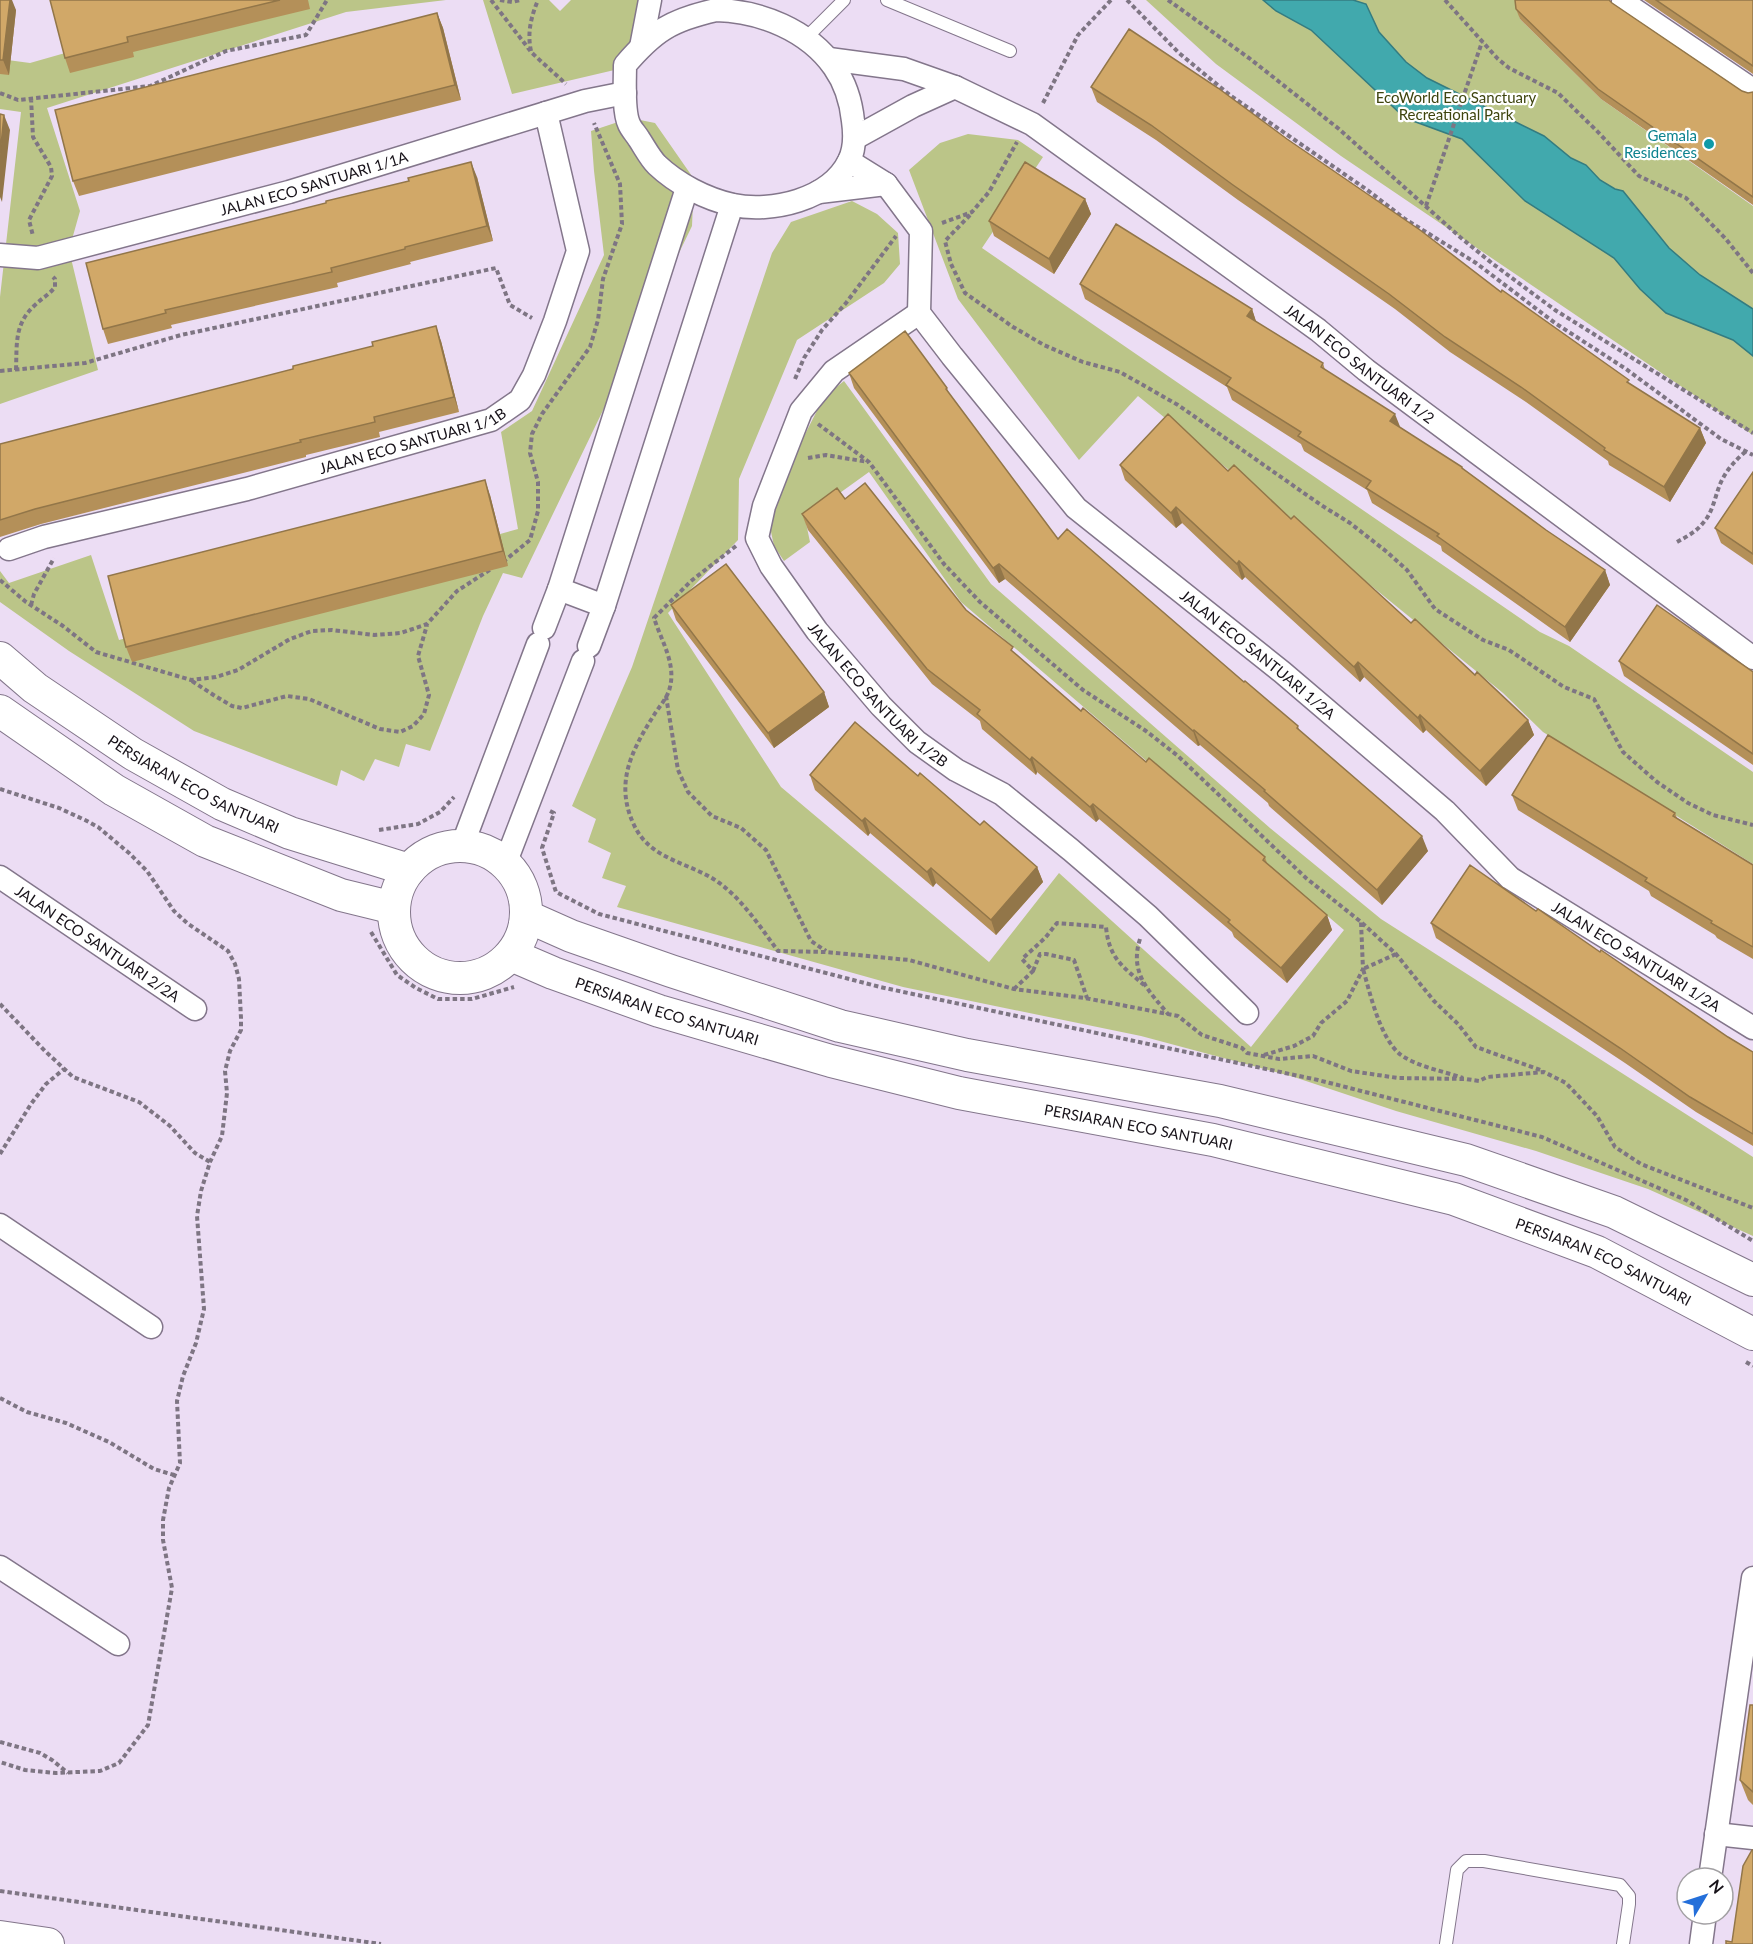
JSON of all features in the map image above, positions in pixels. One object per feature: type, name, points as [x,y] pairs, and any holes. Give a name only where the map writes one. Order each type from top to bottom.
[{"type":"street","points":[[641,47],[650,0]]},
{"type":"street","points":[[1623,2],[1753,90]]},
{"type":"street","points":[[816,193],[837,178],[849,161],[855,138],[851,102],[843,79],[829,59],[806,38],[737,5],[716,10],[684,8],[641,47],[625,66],[628,123],[656,165],[687,188],[732,205],[771,207],[816,193],[886,184]]},
{"type":"street","name":"JALAN ECO SANTUARI 1/2","points":[[829,59],[904,69],[955,87],[1032,124],[1318,330],[1366,370],[1753,658]]},
{"type":"street","points":[[855,138],[913,106],[955,87]]},
{"type":"street","name":"JALAN ECO SANTUARI 1/1A","points":[[0,255],[39,258],[289,192],[585,101],[625,93]]},
{"type":"street","name":"JALAN ECO SANTUARI 1/1B","points":[[9,549],[63,532],[247,489],[491,420],[520,400],[534,375],[578,251],[546,113]]},
{"type":"street","points":[[849,161],[886,184],[921,231],[920,313]]},
{"type":"street","points":[[462,846],[559,590],[687,188]]},
{"type":"street","points":[[506,864],[604,606],[732,205]]},
{"type":"street","name":"JALAN ECO SANTUARI 1/2B","points":[[920,313],[834,371],[801,411],[764,506],[757,538],[771,566],[817,631],[881,706],[917,742],[956,770],[1002,794],[1148,916],[1247,1013]]},
{"type":"street","name":"JALAN ECO SANTUARI 1/2A","points":[[920,313],[952,356],[1076,508],[1292,680],[1445,811],[1510,878],[1753,1028]]},
{"type":"street","points":[[559,590],[604,606]]},
{"type":"street","name":"PERSIARAN ECO SANTUARI","points":[[0,658],[35,688],[133,754],[222,804],[290,833],[408,870]]},
{"type":"street","points":[[0,711],[114,790],[205,841],[341,895],[394,908]]},
{"type":"street","points":[[462,846],[485,852],[506,864],[518,879],[525,897],[526,916],[522,937],[511,955],[496,968],[477,976],[456,978],[436,974],[418,963],[405,947],[396,928],[394,908],[398,888],[408,870],[423,856],[442,848],[462,846]]},
{"type":"street","name":"JALAN ECO SANTUARI 2/2A","points":[[0,877],[195,1009]]},
{"type":"street","points":[[526,916],[571,936],[840,1026],[967,1055],[1220,1101],[1466,1160],[1614,1212],[1753,1280]]},
{"type":"street","name":"PERSIARAN ECO SANTUARI","points":[[511,955],[553,973],[659,1011],[831,1061],[959,1092],[1213,1140],[1454,1199],[1597,1252],[1749,1334]]},
{"type":"street","points":[[0,1225],[151,1327]]},
{"type":"street","points":[[0,1567],[118,1644]]},
{"type":"street","points":[[1712,1866],[1738,1709],[1753,1582]]},
{"type":"street","points":[[1716,1834],[1753,1838]]},
{"type":"street","points":[[1701,1944],[1703,1926]]},
{"type":"street","points":[[0,1937],[48,1944]]},
{"type":"lane","points":[[806,38],[844,0]]},
{"type":"lane","points":[[887,0],[1010,51]]},
{"type":"lane","points":[[1446,1944],[1456,1870],[1472,1860],[1484,1860],[1620,1885],[1629,1896],[1623,1944]]},
{"type":"path","points":[[0,93],[18,100],[150,86],[226,51],[306,35],[326,0]]},
{"type":"path","points":[[500,0],[512,2],[520,0]]},
{"type":"path","points":[[532,53],[528,39],[538,0]]},
{"type":"path","points":[[1111,0],[1078,35],[1032,124],[1018,140],[988,192],[945,241],[951,264],[965,293],[1013,327],[1044,345],[1083,362],[1120,372],[1178,405],[1350,523],[1387,552],[1407,570],[1435,609],[1483,640],[1509,650],[1564,687],[1594,699],[1623,752],[1657,782],[1688,803],[1713,815],[1753,825]]},
{"type":"path","points":[[1127,0],[1179,53],[1231,96],[1366,189],[1405,219],[1476,263],[1554,323],[1626,369],[1721,439],[1753,455]]},
{"type":"path","points":[[1168,0],[1249,58],[1339,129],[1460,237],[1555,310],[1753,433]]},
{"type":"path","points":[[1445,0],[1482,42],[1509,68],[1558,93],[1639,176],[1686,198],[1725,238],[1753,273]]},
{"type":"path","points":[[1426,206],[1482,42]]},
{"type":"path","points":[[792,387],[804,358],[822,330],[846,303],[897,233],[921,231],[972,212]]},
{"type":"path","points":[[0,371],[85,363],[181,335],[496,268],[510,305],[533,319],[555,321]]},
{"type":"path","points":[[801,411],[869,462],[944,564],[980,602],[1083,690],[1146,731],[1178,756],[1306,878],[1361,922],[1396,954],[1434,1001],[1458,1024],[1476,1047],[1544,1072],[1566,1083],[1597,1116],[1615,1147],[1641,1164],[1753,1208]]},
{"type":"path","points":[[1677,542],[1704,523],[1721,481],[1731,465],[1746,451]]},
{"type":"path","points":[[779,468],[797,465],[810,457],[826,455],[869,462]]},
{"type":"path","points":[[31,606],[34,594],[49,569],[63,532]]},
{"type":"path","points":[[739,543],[691,581],[654,618],[671,664],[670,689],[643,734],[625,774],[626,800],[634,825],[648,846],[666,858],[706,874],[722,885],[759,925],[777,951],[826,952],[909,960],[1014,989],[1087,998],[1169,1014],[1178,1016],[1202,1035],[1242,1048],[1247,1053],[1279,1059],[1312,1056],[1351,1071],[1398,1078],[1466,1078]]},
{"type":"path","points":[[191,680],[232,706],[242,708],[288,696],[309,699],[380,729],[400,732],[413,726],[424,714],[429,695],[418,656],[427,624]]},
{"type":"path","points":[[666,696],[678,770],[688,792],[712,816],[741,828],[766,850],[811,940],[826,952]]},
{"type":"path","points":[[375,830],[418,824],[441,812],[466,784],[485,787]]},
{"type":"path","points":[[0,789],[59,808],[98,827],[147,871],[174,911],[187,923],[228,951],[239,979],[241,1030],[230,1051],[225,1071],[227,1093],[222,1136],[210,1162],[201,1191],[197,1216],[204,1309],[177,1401],[180,1464],[169,1488],[163,1520],[163,1540],[172,1588],[148,1725],[119,1764],[100,1771],[68,1773],[26,1770],[0,1761]]},
{"type":"path","points":[[529,803],[554,813],[542,848],[556,892],[599,914],[880,987],[1318,1080],[1542,1137],[1686,1200],[1753,1241]]},
{"type":"path","points":[[1144,985],[1137,960],[1138,945],[1148,916]]},
{"type":"path","points":[[1033,971],[1022,959],[1037,946],[1057,922],[1106,927],[1107,941],[1116,961],[1144,985],[1169,1014]]},
{"type":"path","points":[[1361,922],[1363,969],[1374,1011],[1387,1036],[1400,1054],[1417,1063],[1479,1082],[1487,1077],[1544,1072]]},
{"type":"path","points":[[1014,989],[1033,971],[1040,954],[1047,954],[1074,960],[1087,998]]},
{"type":"path","points":[[1262,1055],[1294,1046],[1313,1036],[1321,1023],[1347,1001],[1363,969],[1396,954]]},
{"type":"path","points":[[0,1004],[73,1077],[139,1102],[170,1126],[195,1153],[210,1162]]},
{"type":"path","points":[[0,1154],[36,1097],[46,1084],[64,1069]]},
{"type":"path","points":[[0,1398],[27,1412],[81,1429],[125,1450],[154,1469],[174,1475]]},
{"type":"path","points":[[0,1742],[40,1753],[68,1773]]},
{"type":"path","points":[[0,1891],[381,1944]]},
{"type":"green space","points":[[251,0],[446,0],[346,12],[47,108],[80,211],[69,250],[98,370],[0,404],[0,297],[21,112],[0,109],[0,59],[30,63]]},
{"type":"green space","points":[[483,0],[549,0],[560,11],[571,0],[655,0],[623,68],[512,94]]},
{"type":"green space","name":"EcoWorld Eco Sanctuary Recreational Park","points":[[1146,0],[1516,0],[1520,19],[1601,99],[1753,206],[1753,435],[1341,156],[1216,64]]},
{"type":"green space","points":[[630,118],[655,123],[694,179],[692,226],[522,578],[503,573],[483,616],[430,751],[406,744],[399,767],[375,759],[364,781],[341,770],[337,786],[194,731],[69,651],[0,602],[0,571],[9,583],[91,555],[119,640],[518,529],[501,432],[532,411],[604,255],[591,131]]},
{"type":"green space","points":[[968,134],[1018,140],[1043,157],[982,248],[1540,632],[1569,646],[1753,772],[1753,864],[1543,732],[1503,693],[1138,396],[1079,460],[958,299],[909,170],[940,143]]},
{"type":"green space","points":[[852,201],[877,214],[898,233],[900,264],[884,283],[797,340],[739,479],[738,540],[668,613],[781,787],[989,962],[1059,873],[1251,1047],[1344,930],[961,602],[869,472],[805,518],[810,542],[784,561],[774,546],[770,527],[779,485],[824,397],[844,381],[991,584],[1270,828],[1381,919],[1753,1157],[1753,1236],[1648,1189],[1536,1151],[1396,1111],[1294,1077],[1141,1036],[903,987],[617,907],[626,886],[602,878],[611,853],[588,842],[596,819],[572,806],[632,667],[772,253],[791,222]]},
{"type":"shaded area","points":[[1263,0],[1353,0],[1366,4],[1379,32],[1406,62],[1427,78],[1544,136],[1571,158],[1586,165],[1600,180],[1623,191],[1669,248],[1700,275],[1753,309],[1753,356],[1733,340],[1666,313],[1640,289],[1614,258],[1525,201],[1462,139],[1405,118],[1311,30],[1276,11]]},
{"type":"building","points":[[0,0],[10,0],[3,60],[0,60]]},
{"type":"building","points":[[50,0],[280,0],[127,37],[128,42],[65,58]]},
{"type":"building","name":"Gemala Residences","points":[[1515,0],[1609,0],[1742,91],[1753,92],[1753,197],[1598,89],[1516,9]]},
{"type":"building","points":[[1656,0],[1753,0],[1753,66]]},
{"type":"building","points":[[437,13],[455,85],[73,181],[55,110]]},
{"type":"building","points":[[1129,29],[1218,88],[1287,139],[1420,230],[1501,292],[1502,290],[1629,380],[1627,382],[1700,428],[1664,487],[1604,450],[1605,448],[1521,387],[1445,337],[1389,294],[1151,125],[1091,87]]},
{"type":"building","points":[[0,114],[4,115],[0,155]]},
{"type":"building","points":[[471,162],[487,226],[331,268],[332,272],[165,310],[166,313],[103,329],[86,263],[326,203],[326,201],[409,181],[408,178]]},
{"type":"building","points":[[1025,162],[1085,199],[1049,259],[989,221]]},
{"type":"building","points":[[1116,224],[1252,309],[1247,316],[1323,363],[1321,367],[1395,414],[1390,421],[1462,467],[1546,530],[1605,570],[1565,627],[1437,536],[1439,534],[1366,488],[1371,481],[1298,436],[1301,432],[1226,385],[1231,378],[1080,284]]},
{"type":"building","points":[[436,326],[454,397],[374,417],[375,422],[0,520],[0,444],[293,369],[293,366],[373,346],[372,342]]},
{"type":"building","points":[[905,331],[1058,539],[1067,529],[1298,726],[1297,728],[1422,836],[1377,890],[1265,790],[999,564],[993,568],[849,373]]},
{"type":"building","points":[[1168,414],[1228,471],[1234,465],[1291,519],[1294,516],[1411,623],[1415,619],[1475,675],[1477,672],[1528,720],[1480,771],[1358,662],[1354,667],[1239,561],[1237,564],[1176,507],[1171,513],[1120,465]]},
{"type":"building","points":[[1753,472],[1753,554],[1715,528]]},
{"type":"building","points":[[485,480],[503,551],[126,647],[108,576]]},
{"type":"building","points":[[865,483],[966,610],[1013,647],[1011,650],[1081,711],[1083,708],[1146,762],[1149,758],[1265,857],[1263,860],[1327,915],[1281,968],[1228,922],[1230,920],[1093,804],[1090,807],[1032,757],[1030,760],[977,714],[980,710],[927,669],[802,514],[837,488],[845,499]]},
{"type":"building","points":[[726,564],[824,692],[768,733],[671,605]]},
{"type":"building","points":[[1657,605],[1753,672],[1753,754],[1619,661]]},
{"type":"building","points":[[855,722],[918,776],[920,773],[980,825],[984,821],[1037,867],[991,920],[931,868],[927,872],[865,818],[862,821],[810,775]]},
{"type":"building","points":[[1548,735],[1675,813],[1673,816],[1753,865],[1753,947],[1711,923],[1712,921],[1645,881],[1647,878],[1512,795]]},
{"type":"building","points":[[1470,865],[1536,911],[1538,909],[1753,1052],[1753,1134],[1690,1097],[1431,923]]},
{"type":"building","points":[[1750,1705],[1753,1705],[1753,1792],[1740,1780]]},
{"type":"building","points":[[1753,1850],[1753,1944],[1726,1944],[1726,1941],[1732,1942],[1743,1866]]},
{"type":"place","name":"Gemala Residences","points":[[1709,144]]}]
